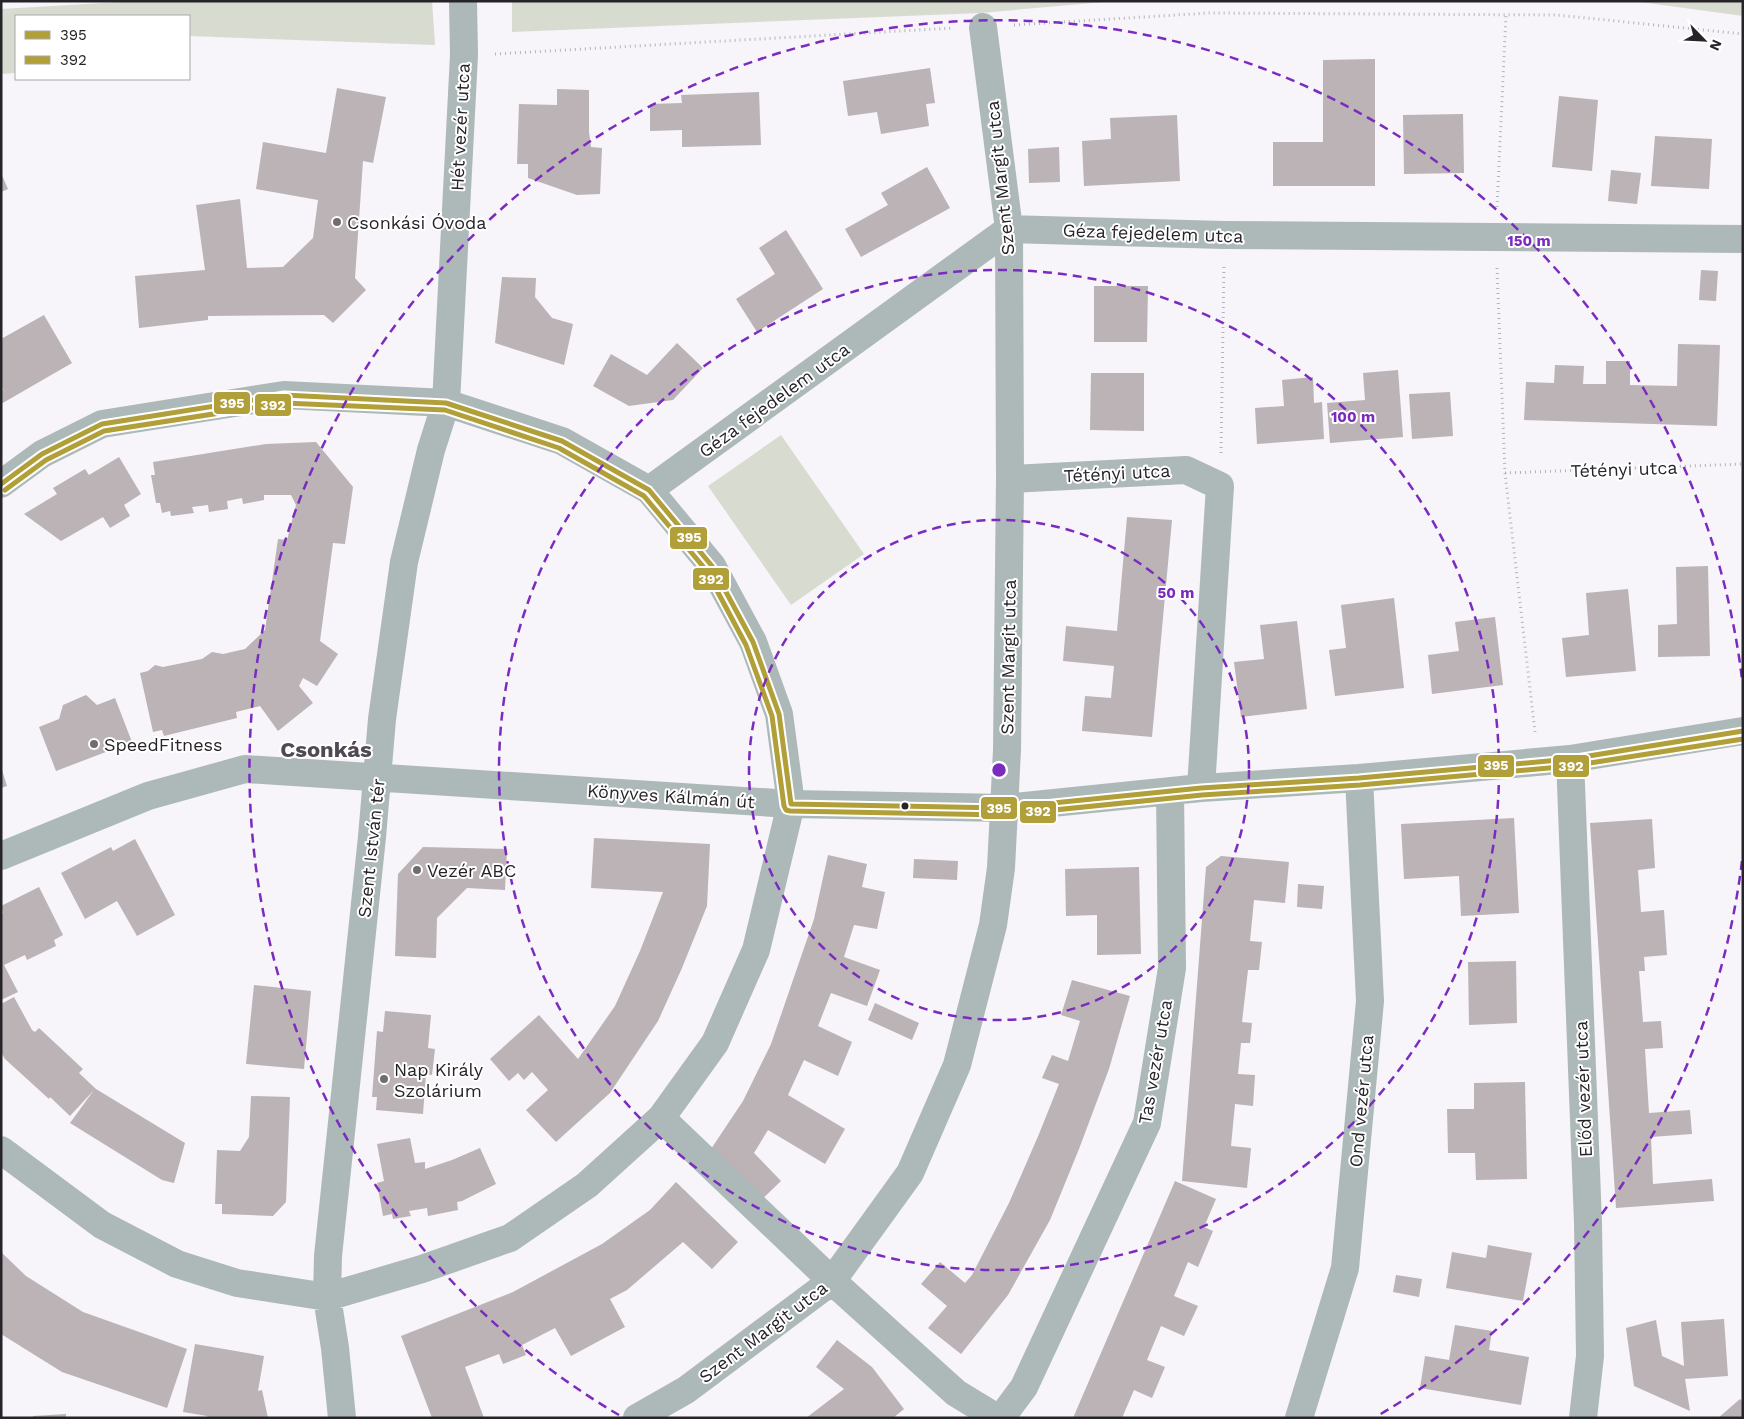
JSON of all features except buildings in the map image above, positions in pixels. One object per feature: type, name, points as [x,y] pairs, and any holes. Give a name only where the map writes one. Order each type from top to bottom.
[{"type":"street","name":"Hét vezér utca","points":[[446,403],[464,56],[463,1]]},
{"type":"street","name":"Szent Margit utca","points":[[637,1418],[686,1390],[832,1282],[910,1173],[957,1065],[992,926],[1000,868],[1007,750],[1010,479],[1009,229],[984,27]]},
{"type":"street","name":"Géza fejedelem utca","points":[[649,490],[1009,229],[1224,235],[1743,239]]},
{"type":"street","points":[[1,484],[42,454],[102,424],[284,395],[446,403],[562,441],[649,490],[712,566],[752,642],[780,714],[791,804],[756,950],[715,1044],[661,1118],[587,1186],[510,1238],[422,1269],[326,1297],[237,1284],[177,1264],[102,1225],[2,1153]]},
{"type":"street","name":"Szent István tér","points":[[326,1297],[328,1256],[378,778],[382,719],[404,562],[431,450],[446,403]]},
{"type":"street","name":"Tétényi utca","points":[[1010,479],[1186,470],[1220,486]]},
{"type":"street","points":[[1201,788],[1220,486]]},
{"type":"street","name":"Könyves Kálmán út","points":[[1,856],[148,796],[245,770],[791,804],[1004,808],[1201,788],[1359,778],[1570,759],[1743,731]]},
{"type":"street","name":"Előd vezér utca","points":[[1570,759],[1588,1242],[1590,1356],[1583,1418]]},
{"type":"street","name":"Ond vezér utca","points":[[1299,1418],[1345,1268],[1370,1011],[1359,778]]},
{"type":"street","name":"Tas vezér utca","points":[[999,1418],[1024,1387],[1147,1123],[1172,968],[1170,792]]},
{"type":"street","points":[[661,1118],[832,1282],[956,1393],[999,1418]]},
{"type":"street","points":[[326,1297],[335,1348],[342,1418]]},
{"type":"path","points":[[464,56],[984,27],[1209,12],[1556,15],[1743,34]]},
{"type":"path","points":[[1506,15],[1496,237],[1505,473],[1538,762]]},
{"type":"path","points":[[1220,486],[1224,235]]},
{"type":"path","name":"Tétényi utca","points":[[1505,473],[1743,464]]},
{"type":"shaded area","points":[[138,1],[432,1],[435,45],[190,36],[190,15],[15,15],[15,73],[1,74],[1,9]]},
{"type":"shaded area","points":[[512,1],[1115,1],[981,13],[512,32]]},
{"type":"shaded area","points":[[1633,1],[1743,1],[1743,16]]},
{"type":"shaded area","points":[[781,435],[864,554],[791,605],[708,486]]},
{"type":"transit line","name":"395","points":[[1,484],[42,454],[102,424],[284,395],[446,403],[562,441],[649,490],[712,566],[753,642],[779,714],[791,804],[1004,808],[1201,788],[1359,778],[1570,759],[1743,731]]},
{"type":"transit line","name":"392","points":[[5,490],[46,460],[104,431],[284,403],[445,410],[559,448],[644,496],[706,570],[746,645],[772,716],[784,806],[786,810],[790,811],[1005,815],[1202,795],[1360,785],[1571,766],[1743,739]]},
{"type":"place","name":"Csonkási Óvoda","points":[[337,222]]},
{"type":"place","name":"SpeedFitness","points":[[94,744]]},
{"type":"place","name":"Vezér ABC","points":[[417,870]]},
{"type":"place","name":"Nap Király Szolárium","points":[[384,1079]]},
{"type":"district","name":"Csonkás","points":[[326,749]]}]
